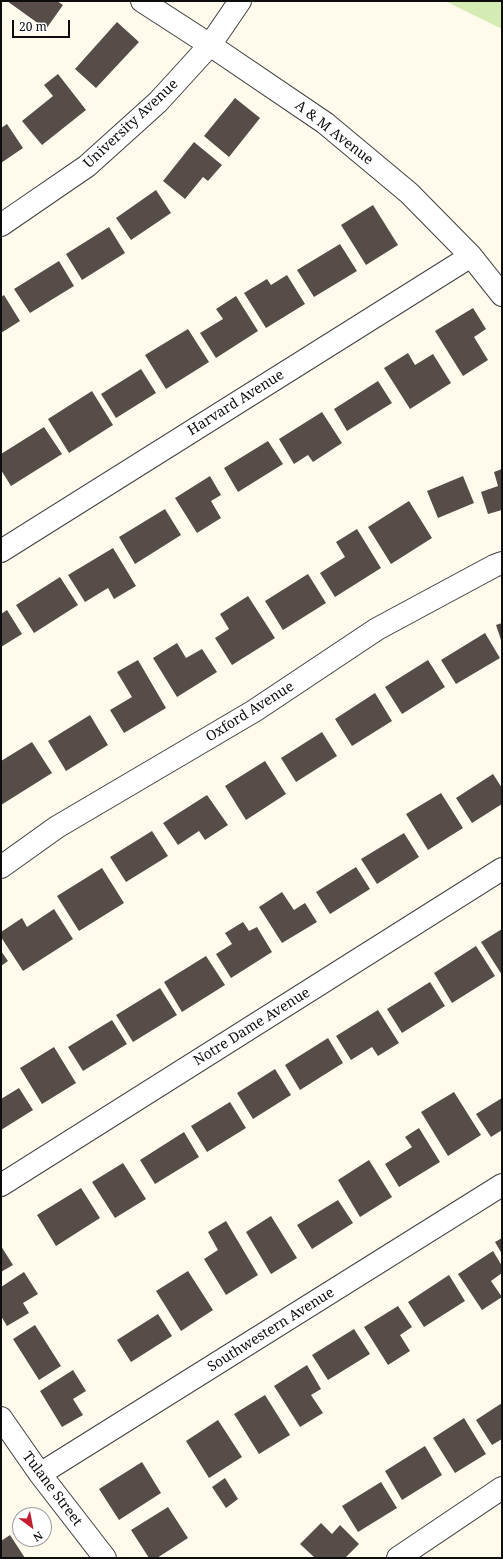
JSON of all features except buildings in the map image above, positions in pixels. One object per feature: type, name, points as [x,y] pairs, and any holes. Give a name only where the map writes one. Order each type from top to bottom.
[{"type":"street","name":"A & M Avenue","points":[[142,1],[325,123],[409,193],[472,256],[502,295]]},
{"type":"street","name":"University Avenue","points":[[1,225],[88,166],[158,102],[210,45],[240,1]]},
{"type":"street","name":"Harvard Avenue","points":[[1,551],[472,256]]},
{"type":"street","name":"Oxford Avenue","points":[[1,867],[57,827],[254,711],[377,629],[502,563]]},
{"type":"street","name":"Notre Dame Avenue","points":[[1,1184],[502,869]]},
{"type":"street","name":"Southwestern Avenue","points":[[40,1474],[502,1185]]},
{"type":"street","name":"Tulane Street","points":[[1,1418],[40,1474],[105,1558]]},
{"type":"street","points":[[398,1558],[502,1488]]},
{"type":"green space","points":[[445,1],[502,1],[502,29]]}]
